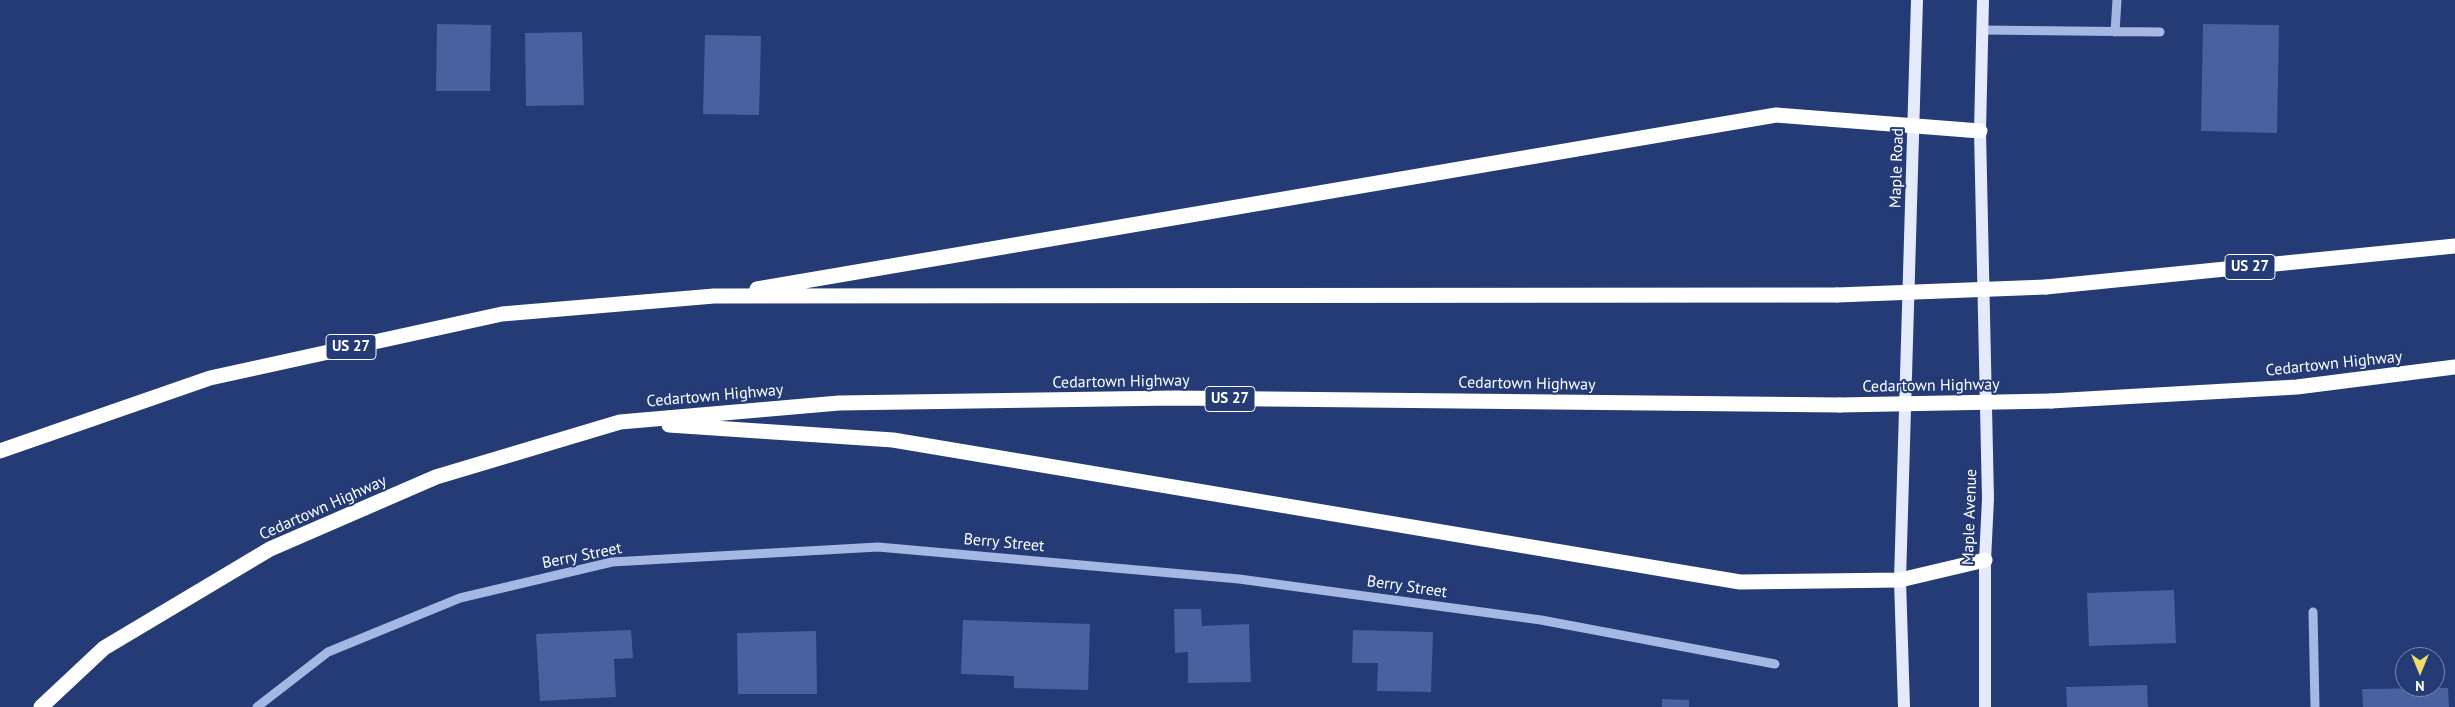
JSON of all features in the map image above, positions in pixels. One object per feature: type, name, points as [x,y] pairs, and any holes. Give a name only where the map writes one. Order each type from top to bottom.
[{"type":"highway","points":[[714,296],[1776,115],[1980,131]]},
{"type":"highway","name":"US 27","points":[[0,451],[210,378],[492,316],[714,296],[1837,295],[2046,287],[2455,246]]},
{"type":"highway","name":"Cedartown Highway","points":[[41,707],[104,648],[270,549],[436,477],[620,422],[839,403],[1174,398],[1840,405],[2051,401],[2297,387],[2455,367]]},
{"type":"highway","points":[[620,422],[893,440],[1740,582],[1900,580],[1985,560]]},
{"type":"main road","name":"Maple Road","points":[[1900,580],[1915,126],[1917,0]]},
{"type":"main road","points":[[1980,131],[1983,0]]},
{"type":"main road","name":"Maple Avenue","points":[[1980,131],[1988,499],[1985,560],[1985,707]]},
{"type":"main road","points":[[1900,580],[1904,707]]},
{"type":"street","points":[[2115,32],[2117,0]]},
{"type":"street","points":[[1983,30],[2160,32]]},
{"type":"street","name":"Berry Street","points":[[257,707],[328,652],[460,598],[612,562],[878,547],[1239,579],[1541,620],[1775,664]]},
{"type":"street","points":[[2313,612],[2315,707]]},
{"type":"building","points":[[437,24],[491,25],[490,91],[436,91]]},
{"type":"building","points":[[2203,24],[2279,25],[2277,133],[2201,131]]},
{"type":"building","points":[[582,32],[584,105],[526,106],[525,33]]},
{"type":"building","points":[[705,35],[761,36],[759,115],[703,114]]},
{"type":"building","points":[[2174,590],[2176,643],[2089,646],[2087,593]]},
{"type":"building","points":[[1174,609],[1201,609],[1202,626],[1249,624],[1251,682],[1188,683],[1188,652],[1175,653]]},
{"type":"building","points":[[963,620],[1090,624],[1088,690],[1014,688],[1014,676],[961,674]]},
{"type":"building","points":[[631,630],[633,658],[614,659],[616,697],[540,701],[536,634]]},
{"type":"building","points":[[1353,630],[1433,632],[1431,692],[1377,691],[1378,663],[1352,663]]},
{"type":"building","points":[[816,631],[817,694],[738,694],[737,633]]},
{"type":"building","points":[[2147,685],[2148,707],[2067,707],[2066,687]]},
{"type":"building","points":[[2445,688],[2448,688],[2449,707],[2363,707],[2362,689],[2395,689],[2395,697],[2445,697]]},
{"type":"building","points":[[1662,699],[1689,700],[1689,707],[1662,707]]}]
